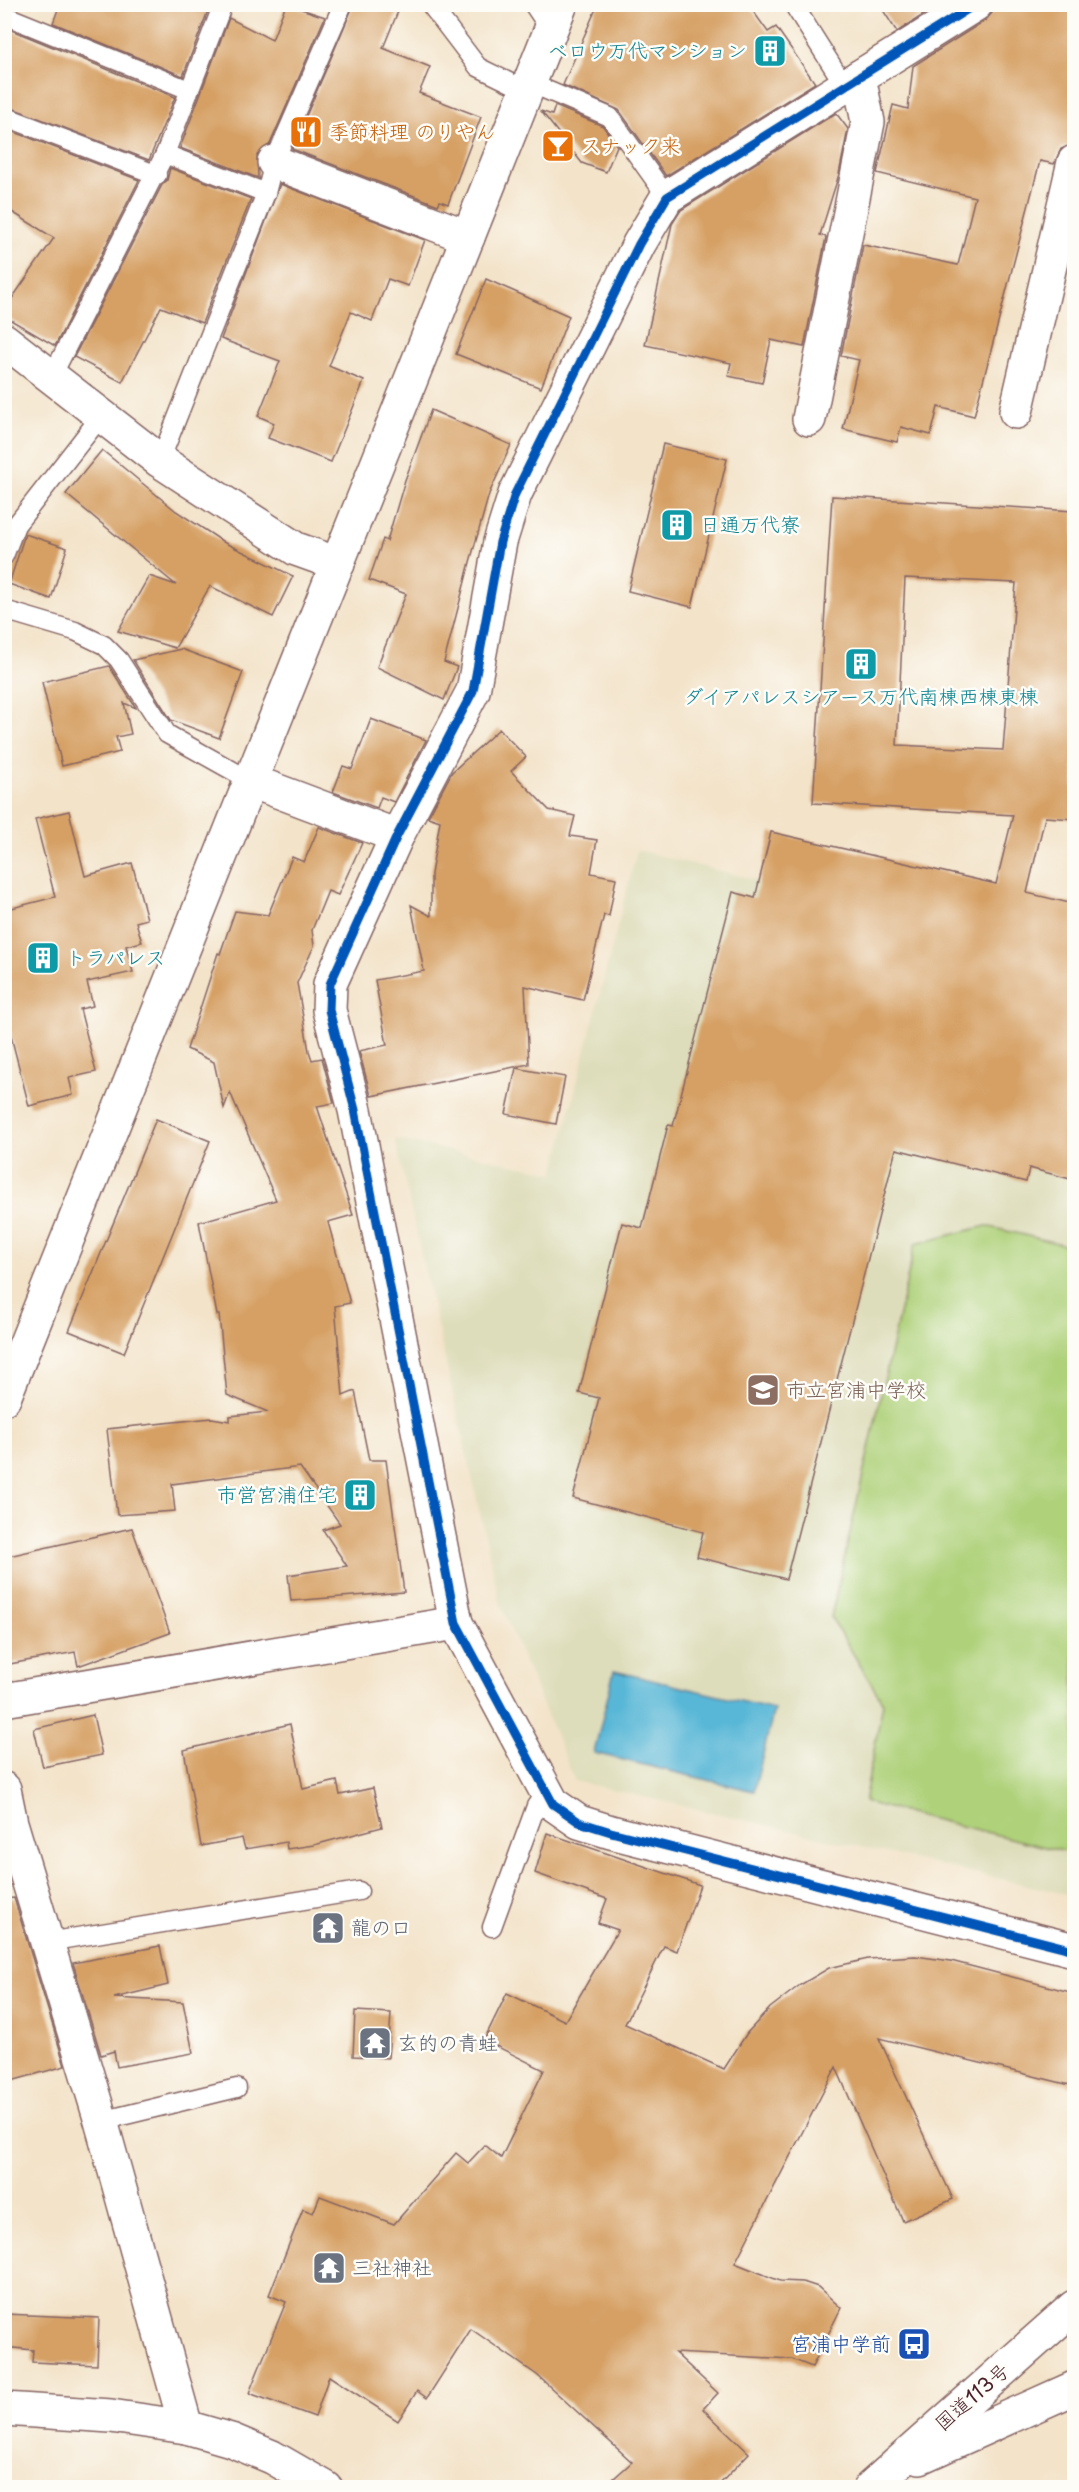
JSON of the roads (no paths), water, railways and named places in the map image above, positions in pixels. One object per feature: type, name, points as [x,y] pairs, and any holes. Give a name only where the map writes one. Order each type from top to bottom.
[{"type":"main road","points":[[960,9],[852,81],[667,197],[639,243],[515,494],[500,542],[473,691],[397,836],[330,984],[329,1010],[355,1110],[456,1623],[553,1804],[566,1815],[611,1832],[1074,1950]]},
{"type":"main road","points":[[4,1398],[528,87],[548,13]]},
{"type":"main road","points":[[809,419],[868,122],[852,81]]},
{"type":"main road","points":[[274,162],[468,237]]},
{"type":"main road","points":[[1016,412],[1074,162]]},
{"type":"main road","points":[[4,340],[160,461],[296,549],[338,564]]},
{"type":"main road","points":[[251,781],[397,836]]},
{"type":"main road","points":[[4,1700],[456,1623]]},
{"type":"main road","points":[[4,1789],[11,1823],[101,2121],[186,2427]]},
{"type":"main road","name":"国道113号","points":[[879,2479],[1074,2307]]},
{"type":"main road","points":[[879,2479],[1074,2388]]},
{"type":"main road","points":[[4,2409],[111,2416],[186,2427],[231,2440],[272,2457],[326,2487]]},
{"type":"lane","points":[[160,461],[266,193],[274,162],[343,4]]},
{"type":"lane","points":[[429,4],[478,67],[610,117],[667,197]]},
{"type":"lane","points":[[793,4],[852,81]]},
{"type":"lane","points":[[52,376],[157,175],[220,6]]},
{"type":"lane","points":[[4,15],[189,90]]},
{"type":"lane","points":[[4,116],[157,175]]},
{"type":"lane","points":[[165,154],[266,193]]},
{"type":"lane","points":[[4,556],[16,525],[101,416]]},
{"type":"lane","points":[[4,610],[75,631],[104,645],[119,660],[167,734],[251,781]]},
{"type":"lane","points":[[492,1927],[536,1806],[546,1792]]},
{"type":"lane","points":[[46,1942],[359,1891]]},
{"type":"lane","points":[[101,2121],[237,2088]]},
{"type":"water","points":[[614,1671],[774,1709],[754,1791],[594,1753]]},
{"type":"place","name":"ベロウ万代マンション","points":[[770,51]]},
{"type":"place","name":"季節料理 のりやん","points":[[306,132]]},
{"type":"place","name":"スナック来","points":[[558,146]]},
{"type":"place","name":"日通万代寮","points":[[677,525]]},
{"type":"place","name":"ダイアパレスシアース万代南棟西棟東棟","points":[[861,664]]},
{"type":"place","name":"トラパレス","points":[[43,958]]},
{"type":"place","name":"市立宮浦中学校","points":[[763,1390]]},
{"type":"place","name":"市営宮浦住宅","points":[[360,1495]]},
{"type":"place","name":"龍の口","points":[[328,1928]]},
{"type":"place","name":"玄的の青蛙","points":[[375,2043]]},
{"type":"place","name":"三社神社","points":[[329,2268]]},
{"type":"place","name":"宮浦中学前","points":[[914,2344]]}]
